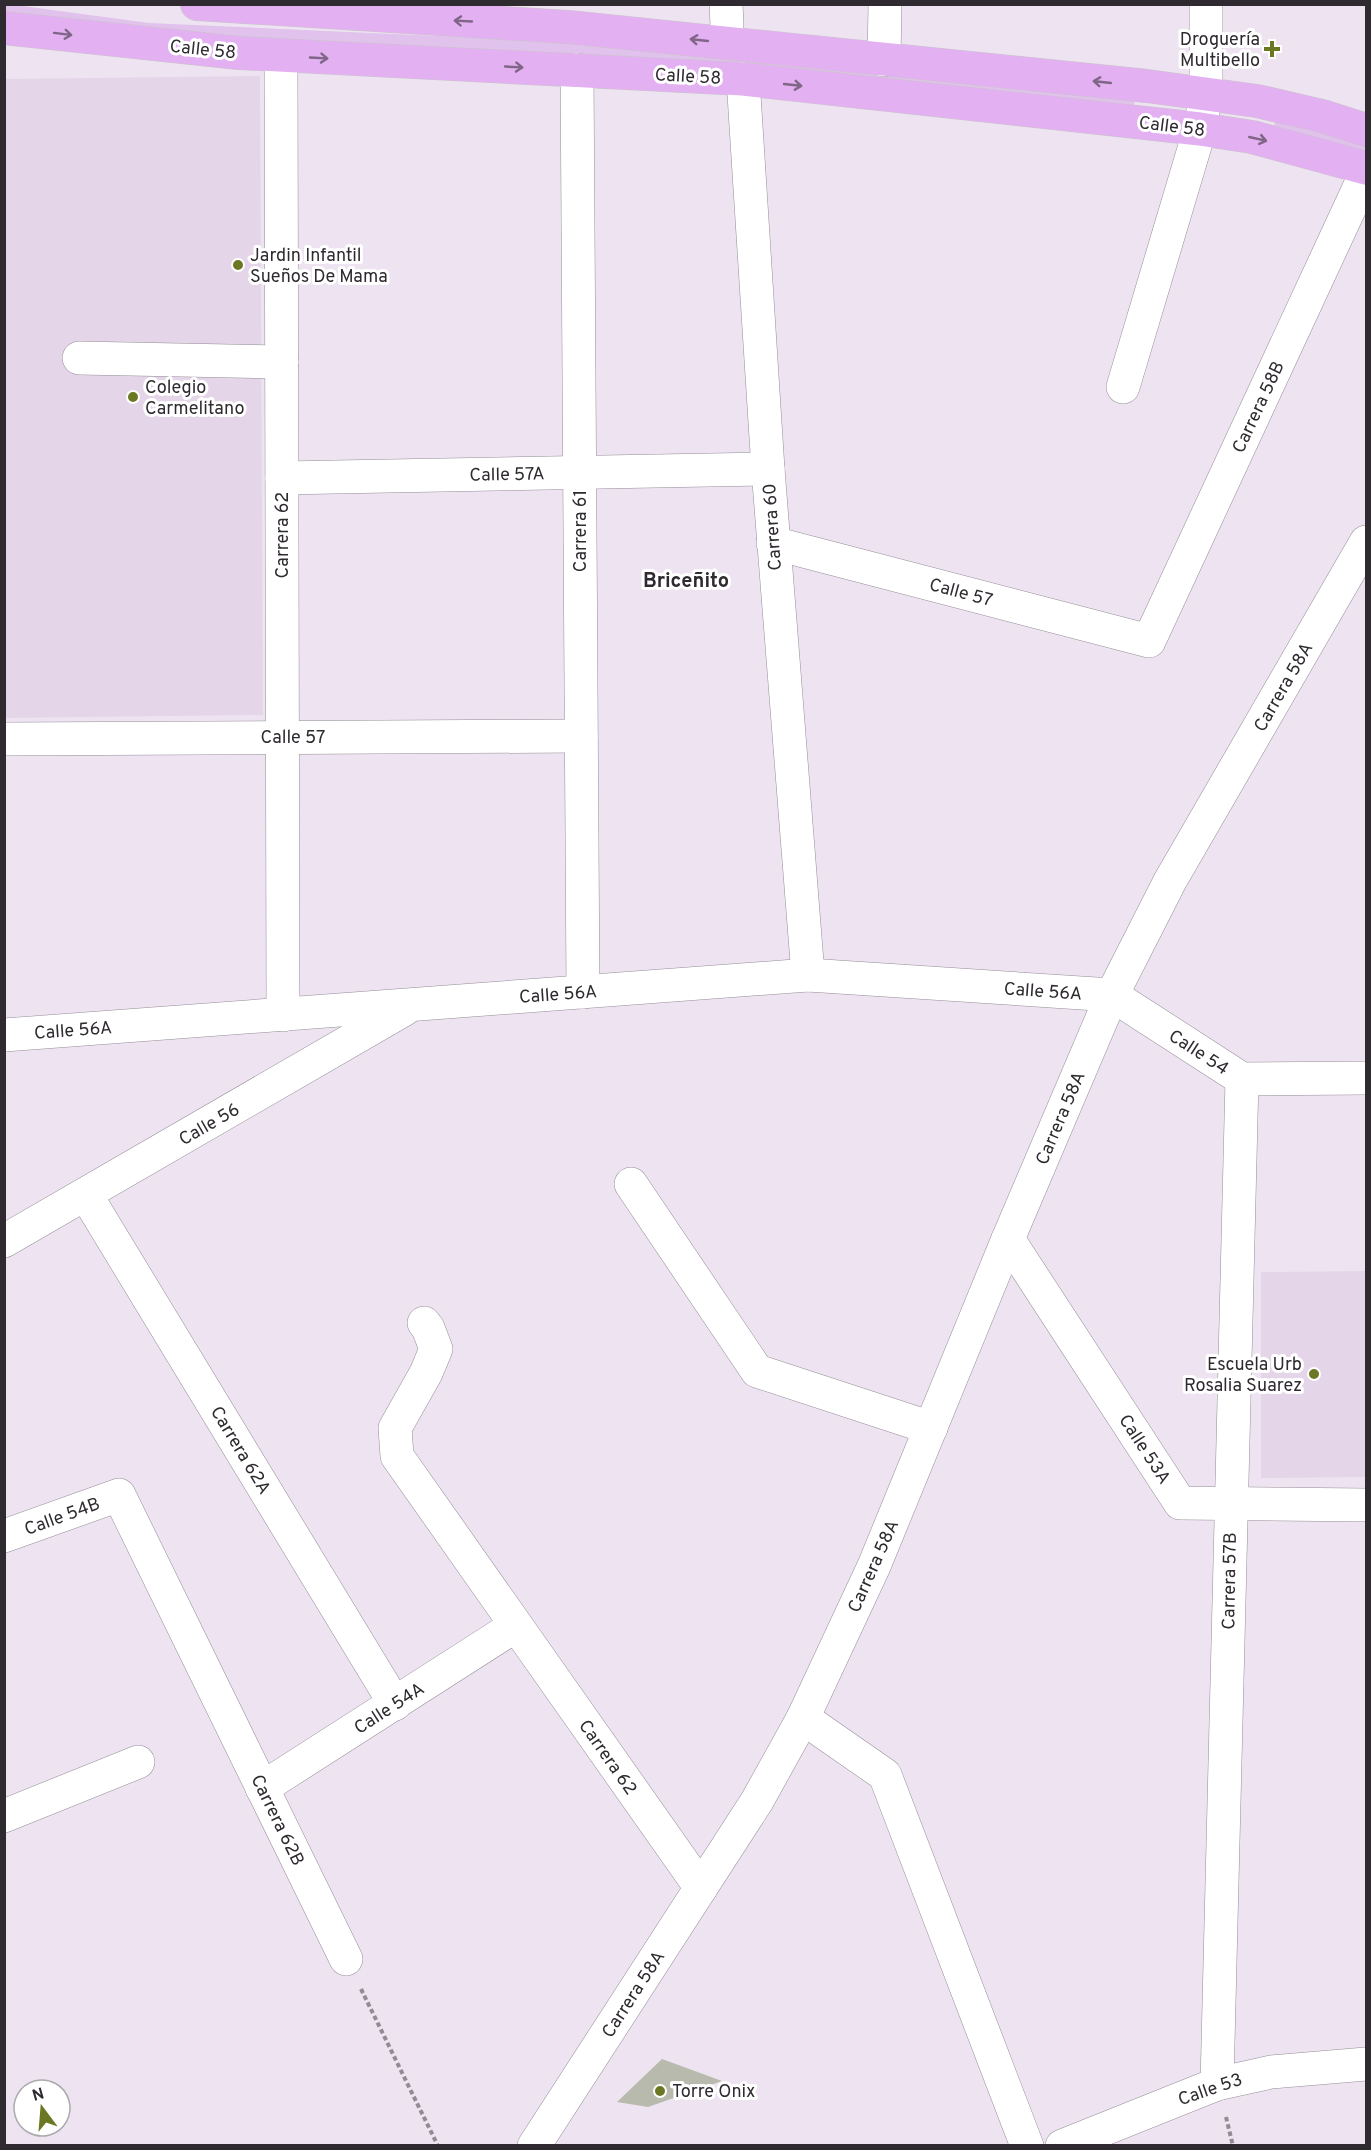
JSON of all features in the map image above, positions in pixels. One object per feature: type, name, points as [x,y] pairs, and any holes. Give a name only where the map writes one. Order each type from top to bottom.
[{"type":"main road","name":"Calle 58","points":[[197,4],[568,16],[885,60],[1206,93],[1257,101],[1322,116],[1366,130]]},
{"type":"main road","name":"Calle 58","points":[[4,28],[200,50],[281,56],[743,79],[1200,129],[1252,137],[1366,168]]},
{"type":"street","points":[[885,4],[885,60]]},
{"type":"street","points":[[1124,387],[1200,129],[1206,93],[1206,4]]},
{"type":"street","name":"Carrera 62","points":[[281,56],[283,1015]]},
{"type":"street","name":"Carrera 61","points":[[577,70],[583,992]]},
{"type":"street","name":"Carrera 60","points":[[743,79],[773,543],[808,975]]},
{"type":"street","name":"Carrera 58B","points":[[1149,641],[1366,173]]},
{"type":"street","points":[[79,358],[282,362]]},
{"type":"street","name":"Calle 57A","points":[[282,478],[768,469]]},
{"type":"street","name":"Calle 57","points":[[773,543],[1149,641]]},
{"type":"street","name":"Carrera 58A","points":[[534,2145],[757,1801],[803,1718],[874,1566],[1008,1239],[1112,995],[1170,881],[1361,562]]},
{"type":"street","name":"Calle 57","points":[[4,739],[581,736]]},
{"type":"street","name":"Calle 56A","points":[[4,1035],[808,975],[1112,995]]},
{"type":"street","name":"Calle 54","points":[[1112,995],[1242,1079],[1366,1078]]},
{"type":"street","name":"Calle 56","points":[[4,1241],[413,1005]]},
{"type":"street","name":"Carrera 57B","points":[[1217,2084],[1242,1079]]},
{"type":"street","points":[[631,1184],[757,1371],[931,1428]]},
{"type":"street","name":"Carrera 62A","points":[[87,1195],[395,1704]]},
{"type":"street","name":"Calle 53A","points":[[1008,1239],[1180,1503],[1366,1505]]},
{"type":"street","name":"Carrera 62","points":[[424,1323],[436,1349],[426,1373],[395,1428],[397,1456],[702,1888]]},
{"type":"street","name":"Calle 54B","points":[[4,1536],[118,1495]]},
{"type":"street","name":"Carrera 62B","points":[[118,1495],[346,1959]]},
{"type":"street","name":"Calle 54A","points":[[262,1788],[515,1626]]},
{"type":"street","points":[[803,1718],[885,1775],[1027,2145]]},
{"type":"street","points":[[4,1816],[138,1762]]},
{"type":"street","name":"Calle 53","points":[[1062,2145],[1217,2084],[1271,2072],[1366,2064]]},
{"type":"path","points":[[346,1959],[438,2145]]},
{"type":"shaded area","points":[[5,5],[149,23],[570,42],[1135,101],[1133,109],[150,32],[5,15]]},
{"type":"shaded area","name":"Colegio Carmelitano","points":[[260,76],[263,715],[5,718],[4,79]]},
{"type":"shaded area","points":[[1275,122],[1366,144],[1366,155],[1273,131]]},
{"type":"shaded area","name":"Escuela Urb Rosalia Suarez","points":[[1366,1271],[1366,1477],[1261,1478],[1261,1272]]},
{"type":"building","name":"Torre Onix","points":[[662,2059],[722,2081],[648,2107],[617,2102]]},
{"type":"place","name":"Droguería Multibello","points":[[1272,49]]},
{"type":"place","name":"Jardin Infantil Sueños De Mama","points":[[238,265]]},
{"type":"place","name":"Colegio Carmelitano","points":[[133,397]]},
{"type":"place","name":"Escuela Urb Rosalia Suarez","points":[[1314,1374]]},
{"type":"place","name":"Torre Onix","points":[[660,2091]]},
{"type":"district","name":"Briceñito","points":[[686,580]]}]
